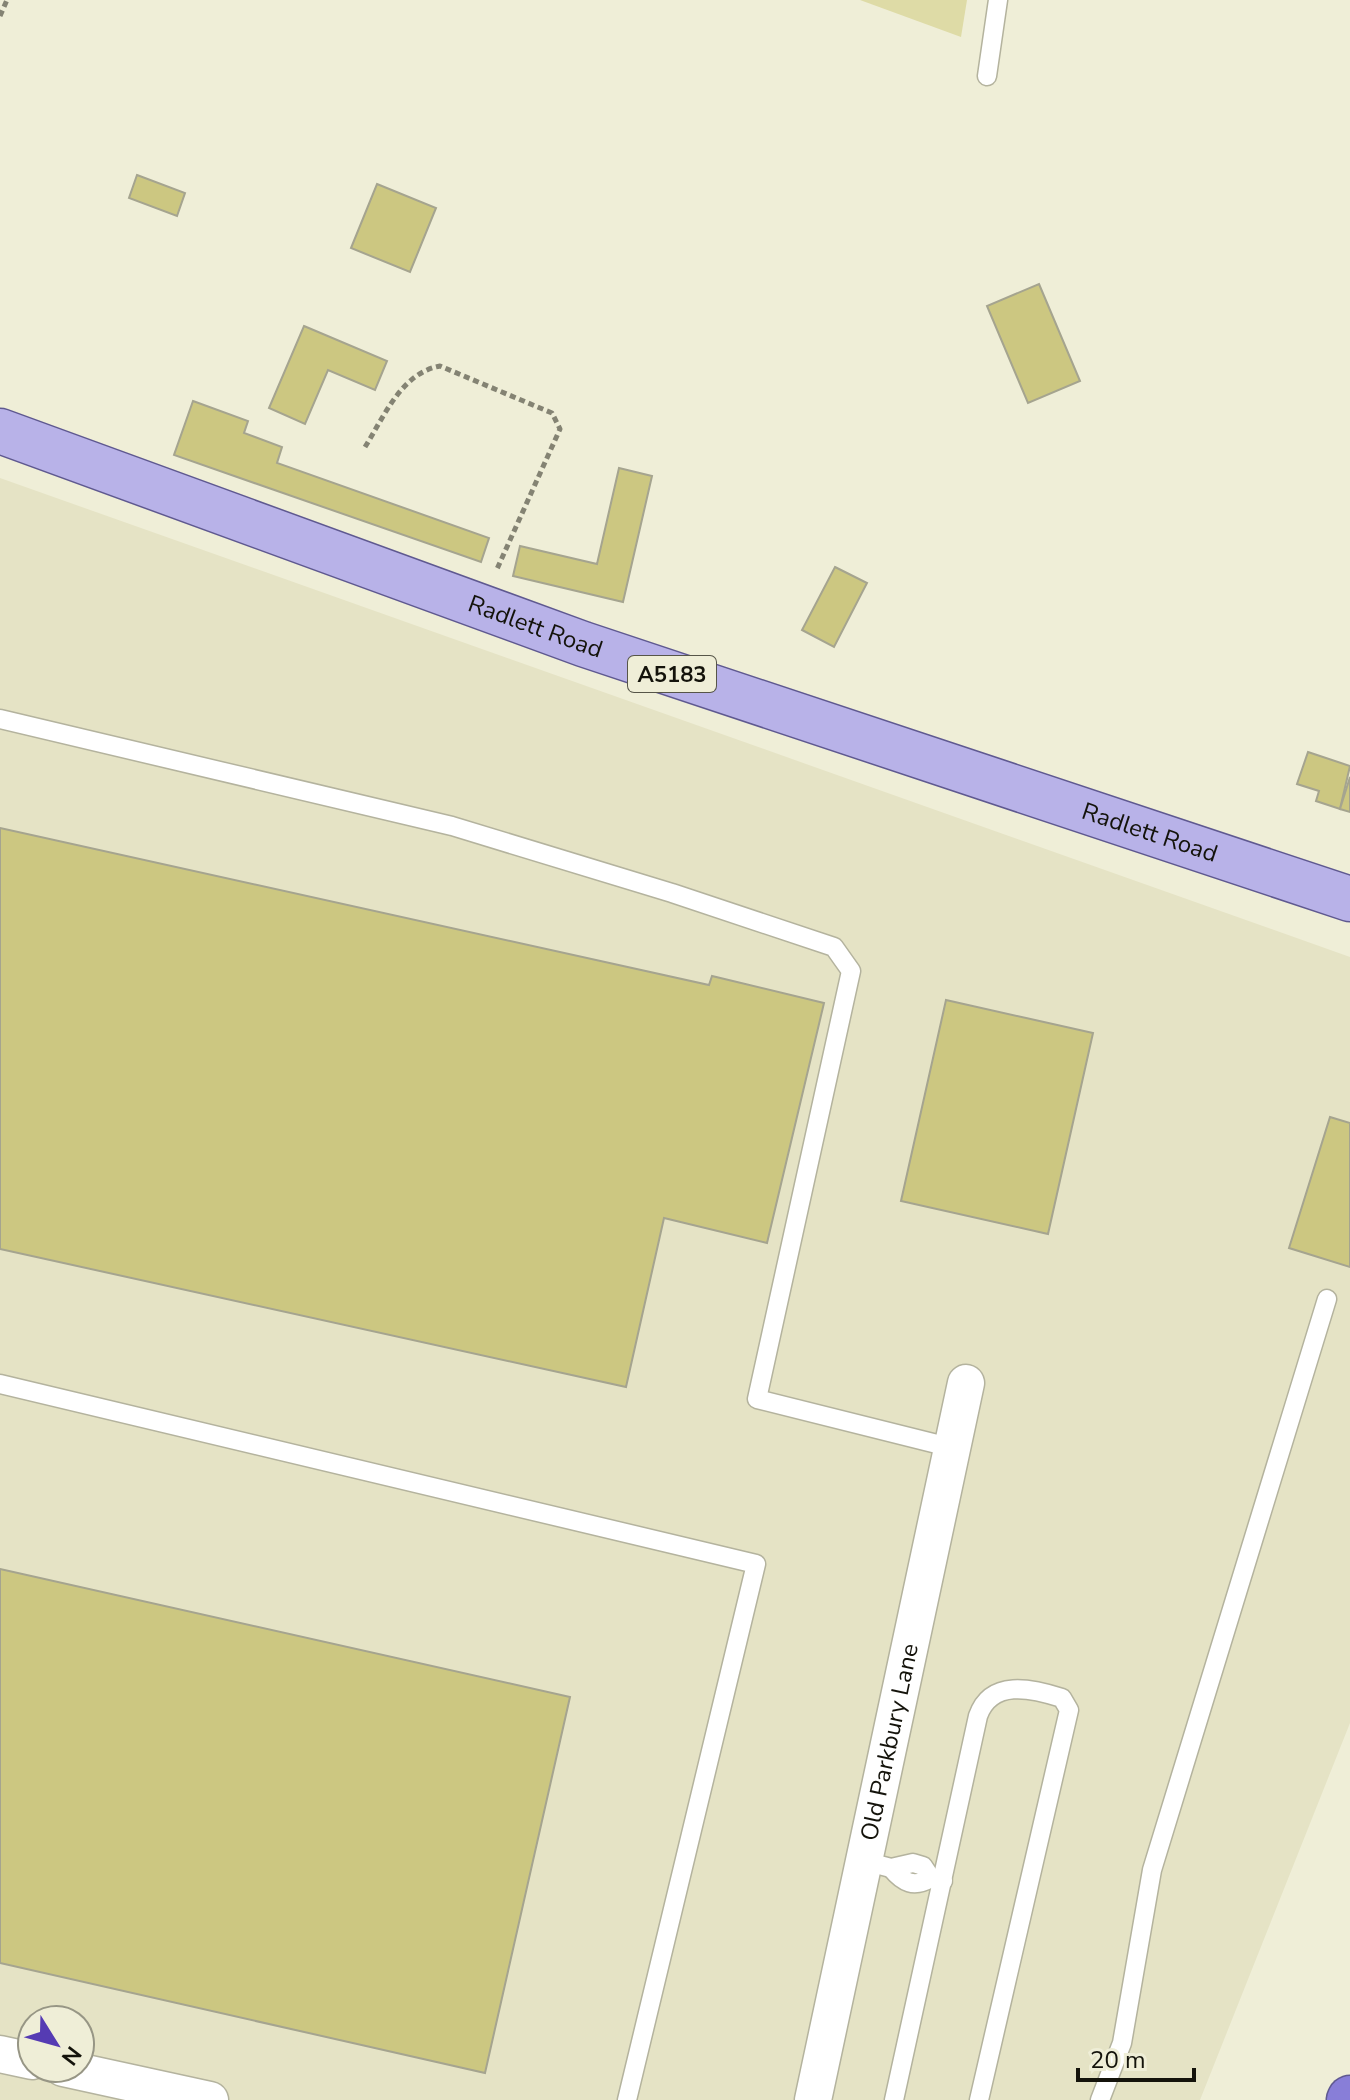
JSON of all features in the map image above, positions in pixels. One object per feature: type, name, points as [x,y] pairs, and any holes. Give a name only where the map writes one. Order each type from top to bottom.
[{"type":"main road","name":"Radlett Road","points":[[0,431],[482,607],[1350,899]]},
{"type":"street","name":"Old Parkbury Lane","points":[[813,2100],[878,1864],[966,1383]]},
{"type":"street","points":[[96,2075],[210,2100]]},
{"type":"lane","points":[[987,76],[998,0]]},
{"type":"lane","points":[[0,719],[452,826],[672,893],[834,947],[851,971],[757,1399],[953,1448]]},
{"type":"lane","points":[[1100,2100],[1122,2043],[1152,1870],[1327,1299]]},
{"type":"lane","points":[[0,1384],[756,1564],[627,2100]]},
{"type":"lane","points":[[894,2100],[937,1879],[982,1705],[1000,1691],[1020,1688],[1062,1698],[1069,1710],[979,2100]]},
{"type":"lane","points":[[878,1864],[911,1883],[937,1879]]},
{"type":"path","points":[[0,16],[7,0]]},
{"type":"path","points":[[365,447],[404,385],[424,369],[440,366],[552,413],[560,429],[482,607]]},
{"type":"shaded area","points":[[860,0],[967,0],[961,37]]},
{"type":"shaded area","points":[[0,478],[1350,957],[1350,1723],[1200,2100],[0,2100]]},
{"type":"building","points":[[137,175],[185,193],[177,216],[129,198]]},
{"type":"building","points":[[377,184],[436,208],[410,272],[351,248]]},
{"type":"building","points":[[1039,284],[1080,381],[1028,403],[987,306]]},
{"type":"building","points":[[304,326],[387,361],[375,390],[328,370],[305,424],[269,408]]},
{"type":"building","points":[[193,401],[248,421],[244,433],[282,447],[277,463],[489,538],[481,562],[174,455]]},
{"type":"building","points":[[619,468],[652,476],[623,602],[513,576],[520,546],[597,564]]},
{"type":"building","points":[[835,567],[867,583],[834,647],[802,630]]},
{"type":"building","points":[[1308,752],[1350,766],[1340,809],[1316,801],[1319,791],[1297,784]]},
{"type":"building","points":[[1350,777],[1350,812],[1340,809]]},
{"type":"building","points":[[0,828],[709,985],[712,976],[824,1003],[767,1243],[664,1218],[626,1387],[0,1249]]},
{"type":"building","points":[[946,1000],[1093,1033],[1048,1234],[901,1201]]},
{"type":"building","points":[[1330,1117],[1350,1123],[1350,1267],[1289,1248]]},
{"type":"building","points":[[0,1569],[570,1697],[485,2073],[0,1963]]}]
